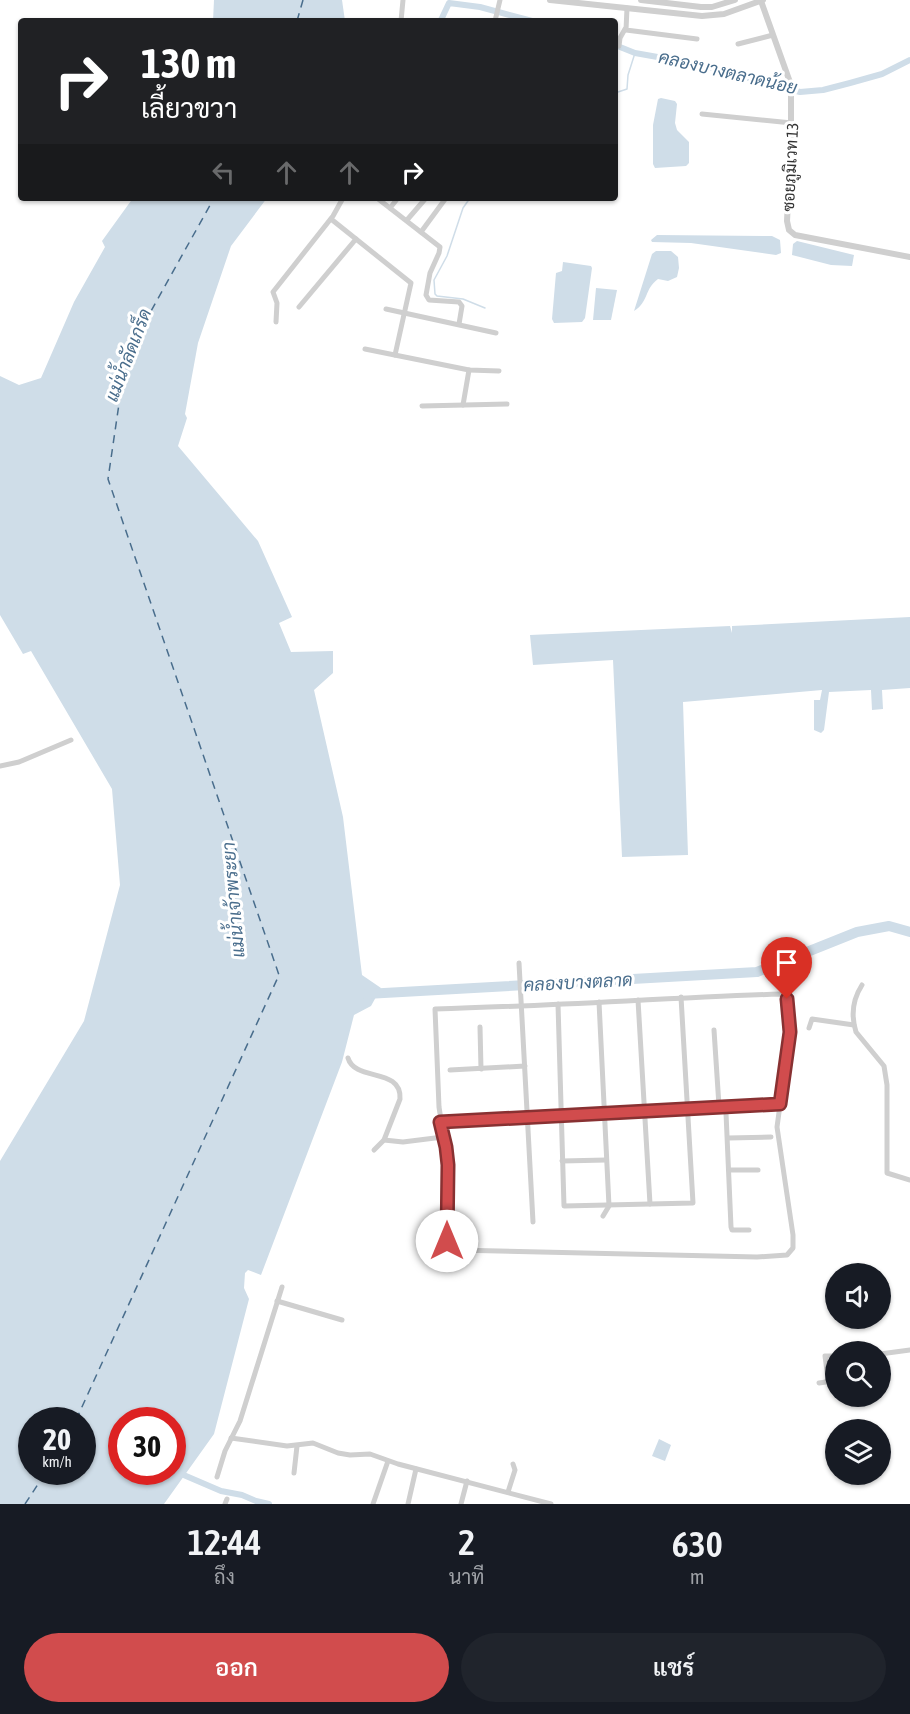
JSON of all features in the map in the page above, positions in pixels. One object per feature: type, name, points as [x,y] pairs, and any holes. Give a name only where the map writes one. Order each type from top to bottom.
[{"type":"street","points":[[401,18],[403,0]]},
{"type":"street","points":[[496,18],[500,0]]},
{"type":"street","points":[[550,0],[713,16],[762,1]]},
{"type":"street","points":[[641,0],[701,7],[712,7],[735,0]]},
{"type":"street","name":"ซอยภูมิเวท 13","points":[[762,1],[791,85],[792,123],[787,221],[789,230],[795,235],[910,257]]},
{"type":"street","points":[[620,46],[620,38],[625,29],[627,8]]},
{"type":"street","points":[[625,29],[696,39]]},
{"type":"street","points":[[738,44],[773,35]]},
{"type":"street","points":[[702,114],[792,123]]},
{"type":"street","points":[[276,322],[277,303],[273,291],[331,219],[341,201]]},
{"type":"street","points":[[381,201],[422,232],[440,250],[430,273],[426,295],[429,300],[459,302],[462,306],[459,324]]},
{"type":"street","points":[[390,208],[396,201]]},
{"type":"street","points":[[407,220],[423,201]]},
{"type":"street","points":[[422,232],[444,201]]},
{"type":"street","points":[[331,219],[411,283],[395,355]]},
{"type":"street","points":[[299,307],[356,239]]},
{"type":"street","points":[[386,309],[496,333]]},
{"type":"street","points":[[364,349],[469,370],[499,371]]},
{"type":"street","points":[[463,405],[469,370]]},
{"type":"street","points":[[422,406],[507,404]]},
{"type":"street","points":[[0,766],[19,762],[71,740]]},
{"type":"street","points":[[519,963],[533,1222]]},
{"type":"street","points":[[862,985],[855,996],[854,1025],[856,1032],[884,1066],[887,1085],[887,1173],[910,1180]]},
{"type":"street","points":[[780,994],[787,999],[790,1032],[777,1127],[793,1235],[792,1248],[787,1255],[757,1257],[455,1250],[447,1241],[448,1165],[440,1122],[435,1009],[521,1007],[681,997],[780,994]]},
{"type":"street","points":[[558,1004],[564,1206],[694,1202],[681,997]]},
{"type":"street","points":[[638,1000],[650,1204]]},
{"type":"street","points":[[599,1002],[609,1206],[603,1216]]},
{"type":"street","points":[[809,1028],[812,1019],[854,1025]]},
{"type":"street","points":[[480,1027],[481,1069]]},
{"type":"street","points":[[714,1030],[720,1107],[726,1113],[731,1229],[749,1230]]},
{"type":"street","points":[[348,1058],[357,1069],[391,1080],[400,1093],[400,1099],[384,1140],[374,1150]]},
{"type":"street","points":[[450,1070],[525,1066]]},
{"type":"street","points":[[440,1122],[780,1104]]},
{"type":"street","points":[[384,1140],[404,1142],[443,1137]]},
{"type":"street","points":[[728,1138],[771,1137]]},
{"type":"street","points":[[562,1161],[606,1160]]},
{"type":"street","points":[[729,1170],[758,1170]]},
{"type":"street","points":[[217,1478],[225,1451],[240,1421],[249,1395],[282,1287]]},
{"type":"street","points":[[277,1301],[342,1320]]},
{"type":"street","points":[[891,1353],[910,1350]]},
{"type":"street","points":[[819,1383],[825,1382]]},
{"type":"street","points":[[231,1438],[297,1446],[313,1443],[338,1453],[370,1454],[387,1461],[508,1492],[536,1502],[551,1504]]},
{"type":"street","points":[[294,1473],[297,1446]]},
{"type":"street","points":[[373,1504],[387,1461]]},
{"type":"street","points":[[508,1492],[515,1470],[513,1464]]},
{"type":"street","points":[[408,1504],[416,1469]]},
{"type":"street","points":[[461,1504],[467,1481]]},
{"type":"water","points":[[214,0],[342,0],[345,18],[213,18]]},
{"type":"water","points":[[658,99],[675,101],[677,104],[675,123],[677,130],[689,142],[689,163],[686,166],[655,168],[653,164],[653,125]]},
{"type":"water","points":[[131,201],[265,201],[231,246],[198,343],[185,414],[187,418],[178,446],[258,541],[292,617],[279,623],[291,652],[333,651],[333,673],[314,690],[343,817],[362,975],[381,988],[371,1006],[354,1015],[342,1062],[261,1275],[248,1270],[245,1273],[244,1288],[249,1299],[214,1434],[186,1473],[186,1407],[108,1407],[108,1485],[178,1485],[164,1504],[0,1504],[0,1161],[84,1021],[120,885],[112,789],[31,651],[23,654],[0,615],[0,376],[19,385],[41,378],[74,302],[105,247],[102,241]]},
{"type":"water","points":[[657,235],[772,236],[780,240],[781,253],[776,255],[691,243],[652,242],[651,240]]},
{"type":"water","points":[[797,241],[854,255],[852,266],[831,265],[792,255],[793,244]]},
{"type":"water","points":[[656,251],[671,251],[678,257],[677,277],[668,281],[658,279],[650,287],[642,304],[634,311],[652,254]]},
{"type":"water","points":[[563,262],[592,268],[585,318],[582,322],[554,323],[552,319],[556,273],[562,271]]},
{"type":"water","points":[[596,288],[617,290],[611,320],[593,320]]},
{"type":"water","points":[[910,617],[910,688],[882,690],[883,709],[872,710],[871,690],[829,692],[824,730],[821,733],[814,730],[814,700],[820,700],[822,690],[683,702],[688,855],[622,857],[613,660],[533,665],[530,635],[730,626],[732,633],[732,626]]},
{"type":"water","points":[[659,1439],[671,1445],[665,1461],[652,1456]]},
{"type":"waterway","name":"คลองบางตลาดน้อย","points":[[442,18],[449,3],[480,7],[521,18]]},
{"type":"waterway","name":"คลองบางตลาดน้อย","points":[[618,46],[635,53],[697,64],[800,92],[823,90],[882,74],[910,60]]},
{"type":"waterway","points":[[618,92],[627,89],[628,75],[635,53]]},
{"type":"waterway","points":[[468,201],[463,208],[447,256],[434,280],[435,294],[463,299],[485,308]]},
{"type":"waterway","name":"คลองบางตลาด","points":[[366,994],[757,972],[857,932],[889,926],[910,932]]},
{"type":"waterway","points":[[186,1476],[221,1491],[269,1504]]},
{"type":"ferry route","points":[[298,18],[303,0]]},
{"type":"ferry route","points":[[82,1407],[279,975],[108,479],[126,356],[212,201]]},
{"type":"ferry route","points":[[25,1504],[37,1485]]},
{"type":"route","points":[[447,1241],[448,1165],[440,1122],[780,1104],[790,1032],[787,999]]},
{"type":"water label","name":"แม่น้ำลัดเกร็ด","points":[[128,355]]},
{"type":"water label","name":"แม่น้ำเจ้าพระยา","points":[[233,900]]}]
